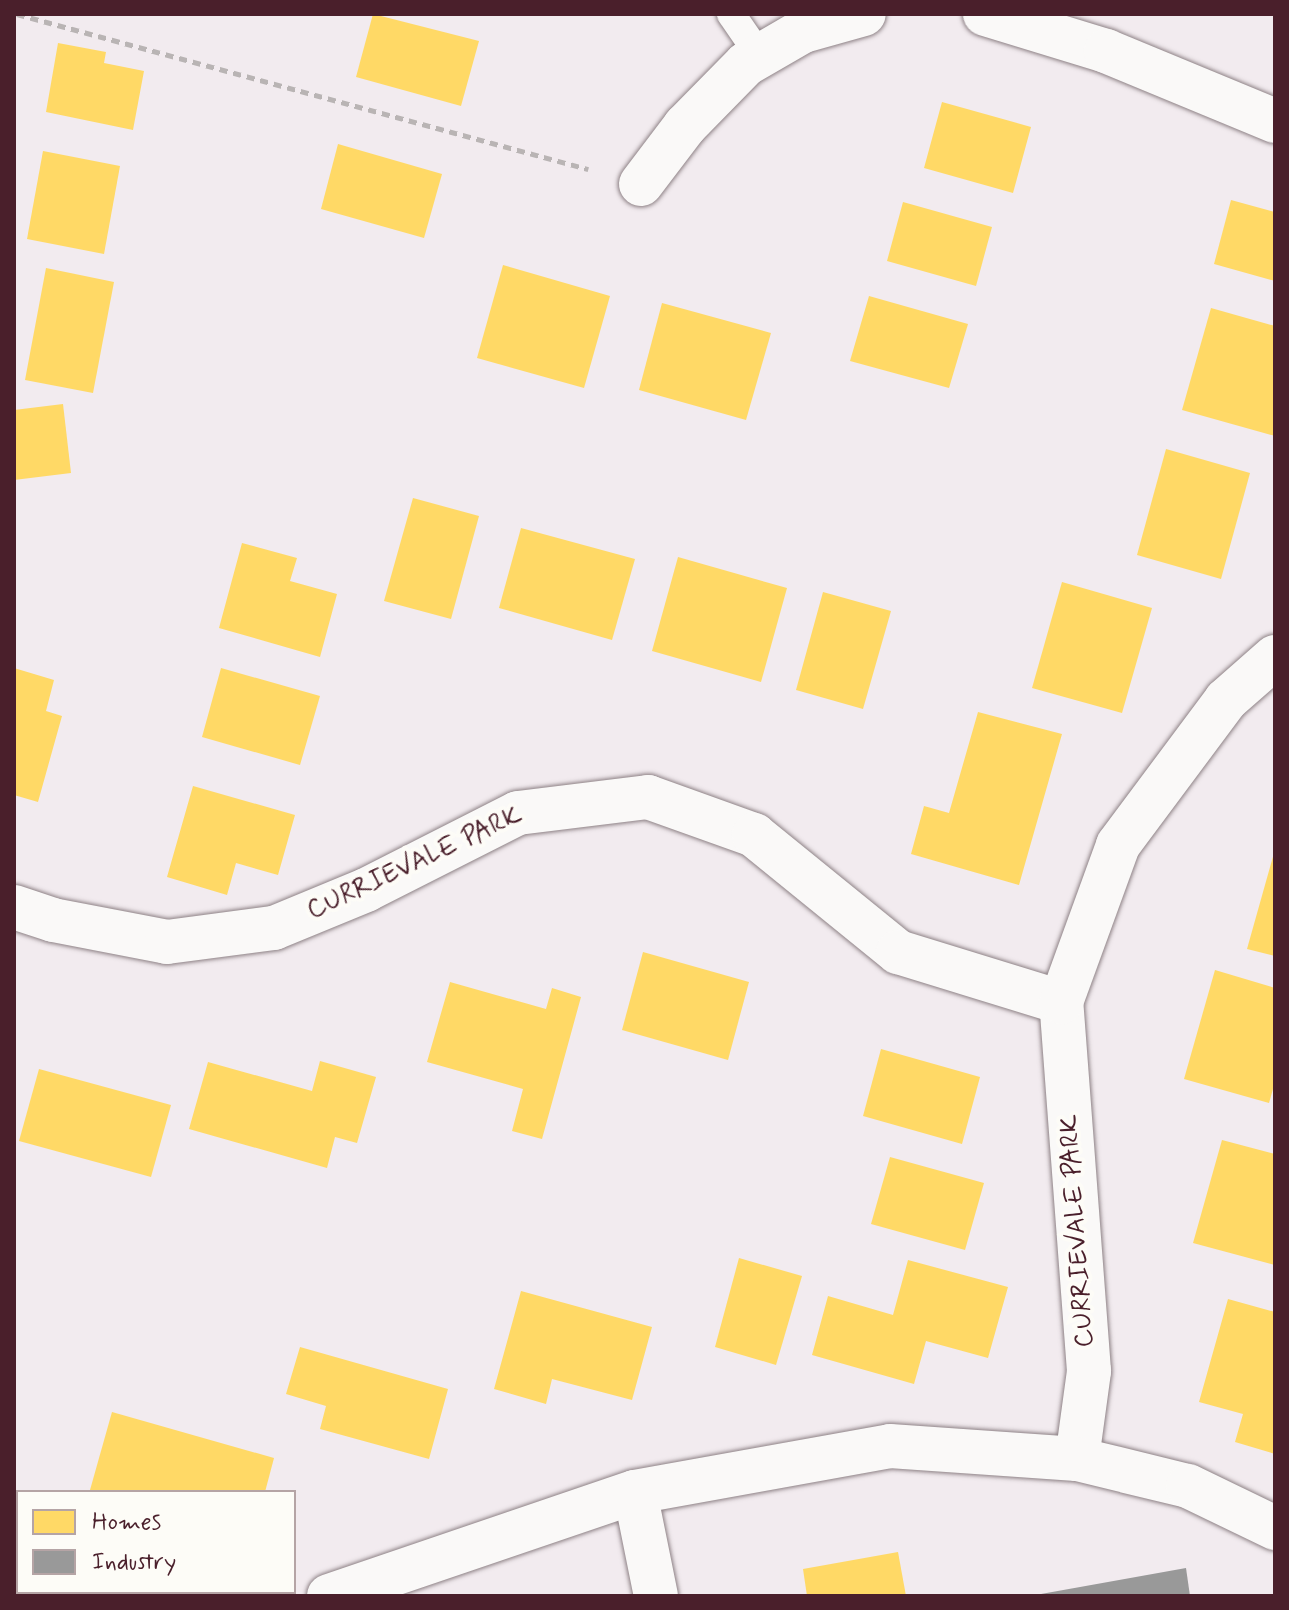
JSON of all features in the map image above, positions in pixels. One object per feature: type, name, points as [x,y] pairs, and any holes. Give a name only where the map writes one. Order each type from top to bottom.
[{"type":"street","points":[[641,184],[685,126],[760,56],[803,31],[864,14]]},
{"type":"street","points":[[985,14],[1106,51],[1275,121]]},
{"type":"street","name":"CURRIEVALE PARK","points":[[1077,1459],[1089,1371],[1061,1002],[1118,845],[1226,700],[1275,657]]},
{"type":"street","name":"CURRIEVALE PARK","points":[[33,914],[167,942],[274,928],[366,890],[518,813],[648,797],[754,835],[898,952],[1061,1002]]},
{"type":"street","points":[[329,1596],[635,1492],[890,1446],[1077,1459],[1188,1486],[1275,1528]]},
{"type":"street","points":[[635,1492],[656,1596]]},
{"type":"lane","points":[[731,14],[760,56]]},
{"type":"path","points":[[17,14],[641,184]]},
{"type":"building: Homes","points":[[373,14],[479,41],[461,106],[356,77]]},
{"type":"building: Homes","points":[[58,43],[106,52],[104,63],[144,71],[133,130],[46,112]]},
{"type":"building: Homes","points":[[942,102],[1031,127],[1013,193],[924,168]]},
{"type":"building: Homes","points":[[338,144],[442,174],[424,238],[321,209]]},
{"type":"building: Homes","points":[[43,151],[120,166],[104,254],[27,239]]},
{"type":"building: Homes","points":[[1231,200],[1275,212],[1275,281],[1214,264]]},
{"type":"building: Homes","points":[[903,202],[992,227],[976,286],[887,261]]},
{"type":"building: Homes","points":[[503,265],[610,296],[584,388],[477,358]]},
{"type":"building: Homes","points":[[46,268],[114,282],[93,393],[25,380]]},
{"type":"building: Homes","points":[[869,296],[968,324],[949,388],[850,361]]},
{"type":"building: Homes","points":[[662,303],[771,333],[746,420],[639,390]]},
{"type":"building: Homes","points":[[1211,308],[1275,326],[1275,436],[1182,410]]},
{"type":"building: Homes","points":[[63,404],[71,473],[14,480],[14,410]]},
{"type":"building: Homes","points":[[1166,449],[1250,473],[1221,579],[1137,555]]},
{"type":"building: Homes","points":[[413,498],[479,516],[451,619],[384,601]]},
{"type":"building: Homes","points":[[521,528],[635,559],[612,640],[499,608]]},
{"type":"building: Homes","points":[[242,543],[297,558],[290,581],[337,594],[320,657],[219,628]]},
{"type":"building: Homes","points":[[678,557],[787,588],[761,682],[652,651]]},
{"type":"building: Homes","points":[[1062,582],[1152,608],[1122,713],[1032,688]]},
{"type":"building: Homes","points":[[823,592],[891,611],[863,709],[796,690]]},
{"type":"building: Homes","points":[[14,668],[54,680],[46,711],[62,716],[38,802],[14,795]]},
{"type":"building: Homes","points":[[221,668],[320,696],[300,765],[202,737]]},
{"type":"building: Homes","points":[[978,712],[1062,734],[1019,885],[911,854],[924,806],[949,813]]},
{"type":"building: Homes","points":[[193,786],[295,815],[278,875],[236,863],[227,895],[167,877]]},
{"type":"building: Homes","points":[[1275,853],[1275,956],[1247,949]]},
{"type":"building: Homes","points":[[643,952],[749,982],[728,1060],[622,1030]]},
{"type":"building: Homes","points":[[1215,970],[1275,988],[1275,1082],[1269,1103],[1184,1079]]},
{"type":"building: Homes","points":[[450,982],[546,1009],[552,988],[581,997],[542,1139],[512,1131],[523,1089],[427,1062]]},
{"type":"building: Homes","points":[[881,1049],[980,1077],[962,1144],[863,1116]]},
{"type":"building: Homes","points":[[320,1061],[376,1077],[357,1143],[335,1137],[327,1168],[189,1129],[208,1062],[312,1091]]},
{"type":"building: Homes","points":[[39,1069],[171,1105],[151,1177],[19,1141]]},
{"type":"building: Homes","points":[[1222,1140],[1275,1154],[1275,1265],[1193,1243]]},
{"type":"building: Homes","points":[[890,1157],[984,1183],[965,1250],[871,1224]]},
{"type":"building: Homes","points":[[739,1258],[802,1276],[776,1365],[715,1347]]},
{"type":"building: Homes","points":[[908,1260],[1008,1287],[988,1358],[926,1341],[914,1384],[812,1355],[828,1296],[893,1315]]},
{"type":"building: Homes","points":[[521,1291],[652,1327],[632,1400],[552,1379],[546,1404],[494,1389]]},
{"type":"building: Homes","points":[[1228,1299],[1275,1312],[1275,1454],[1235,1442],[1243,1414],[1199,1402]]},
{"type":"building: Homes","points":[[300,1347],[448,1389],[429,1459],[320,1429],[326,1406],[286,1394]]},
{"type":"building: Homes","points":[[112,1412],[274,1458],[266,1490],[90,1490]]},
{"type":"building: Homes","points":[[14,1516],[16,1590],[14,1589]]},
{"type":"building: Homes","points":[[898,1552],[906,1596],[807,1596],[803,1569]]},
{"type":"building: Industry","points":[[1186,1568],[1190,1596],[1041,1594]]}]
